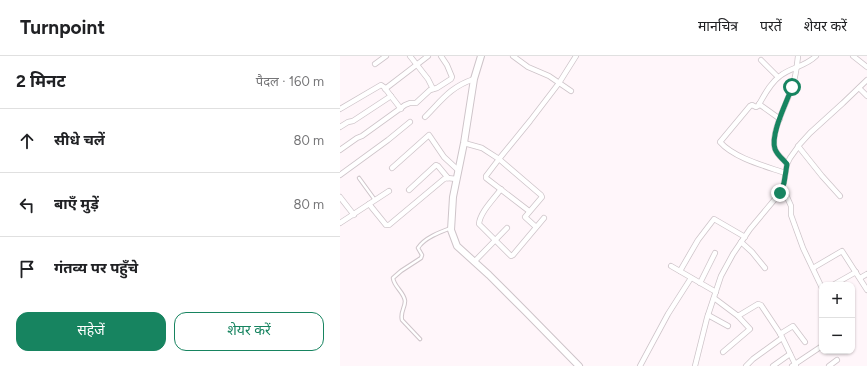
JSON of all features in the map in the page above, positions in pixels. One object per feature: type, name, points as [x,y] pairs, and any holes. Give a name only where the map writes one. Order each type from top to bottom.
[{"type":"main road","points":[[481,56],[474,79],[464,143],[453,197],[451,230],[457,246],[489,275],[579,366]]},
{"type":"street","points":[[376,64],[386,56]]},
{"type":"street","points":[[410,56],[428,79],[433,89]]},
{"type":"street","points":[[385,89],[428,56]]},
{"type":"street","points":[[340,150],[407,104],[416,103],[430,90],[437,88],[452,78],[441,56]]},
{"type":"street","points":[[513,56],[528,67],[559,82],[571,91]]},
{"type":"street","points":[[529,211],[486,176],[530,121],[576,56]]},
{"type":"street","points":[[787,164],[777,153],[774,138],[792,87],[797,68],[798,56]]},
{"type":"street","points":[[785,173],[747,159],[733,152],[720,142],[750,106],[752,105],[756,107],[759,104],[778,77],[808,63],[816,56]]},
{"type":"street","points":[[853,56],[867,67]]},
{"type":"street","points":[[761,60],[778,77]]},
{"type":"street","points":[[425,117],[451,90],[474,79]]},
{"type":"street","points":[[694,366],[708,315],[721,276],[733,254],[750,229],[779,195],[783,188],[787,164],[792,154],[810,133],[867,80]]},
{"type":"street","points":[[340,109],[382,85],[401,109]]},
{"type":"street","points":[[859,88],[867,96]]},
{"type":"street","points":[[340,127],[349,121],[353,121],[391,96]]},
{"type":"street","points":[[759,104],[780,118]]},
{"type":"street","points":[[340,175],[410,122]]},
{"type":"street","points":[[392,168],[430,135],[444,157],[458,170]]},
{"type":"street","points":[[464,143],[482,148],[499,159],[542,196],[525,218],[536,226]]},
{"type":"street","points":[[798,146],[840,196]]},
{"type":"street","points":[[409,190],[436,165],[448,178]]},
{"type":"street","points":[[369,204],[386,225],[389,225],[444,179],[457,179]]},
{"type":"street","points":[[783,188],[792,206],[791,215],[803,248],[819,282]]},
{"type":"street","points":[[501,189],[482,214],[479,222],[480,226],[510,255],[512,256],[544,218]]},
{"type":"street","points":[[340,223],[389,191]]},
{"type":"street","points":[[340,197],[354,215]]},
{"type":"street","points":[[680,271],[694,246],[714,219],[745,236]]},
{"type":"street","points":[[474,262],[507,228]]},
{"type":"street","points":[[741,242],[752,252],[765,268]]},
{"type":"street","points":[[813,268],[842,251],[867,290]]},
{"type":"street","points":[[700,283],[715,252]]},
{"type":"street","points":[[671,266],[716,292]]},
{"type":"street","points":[[838,282],[856,272]]},
{"type":"street","points":[[860,278],[867,274]]},
{"type":"street","points":[[640,366],[668,314],[691,278]]},
{"type":"street","points":[[714,298],[738,316],[750,329],[723,352]]},
{"type":"street","points":[[738,316],[760,304],[781,336],[795,365],[819,348]]},
{"type":"street","points":[[708,315],[728,326]]},
{"type":"street","points":[[746,366],[793,326],[805,342]]},
{"type":"street","points":[[773,366],[790,354]]},
{"type":"street","points":[[829,366],[837,360]]},
{"type":"lane","points":[[359,178],[375,200]]},
{"type":"lane","points":[[420,338],[402,320],[401,313],[404,299],[393,282],[393,278],[420,258],[422,255],[418,248],[421,244],[451,228]]},
{"type":"route","points":[[780,193],[784,183],[787,164],[777,153],[774,141],[780,118],[792,87]]}]
